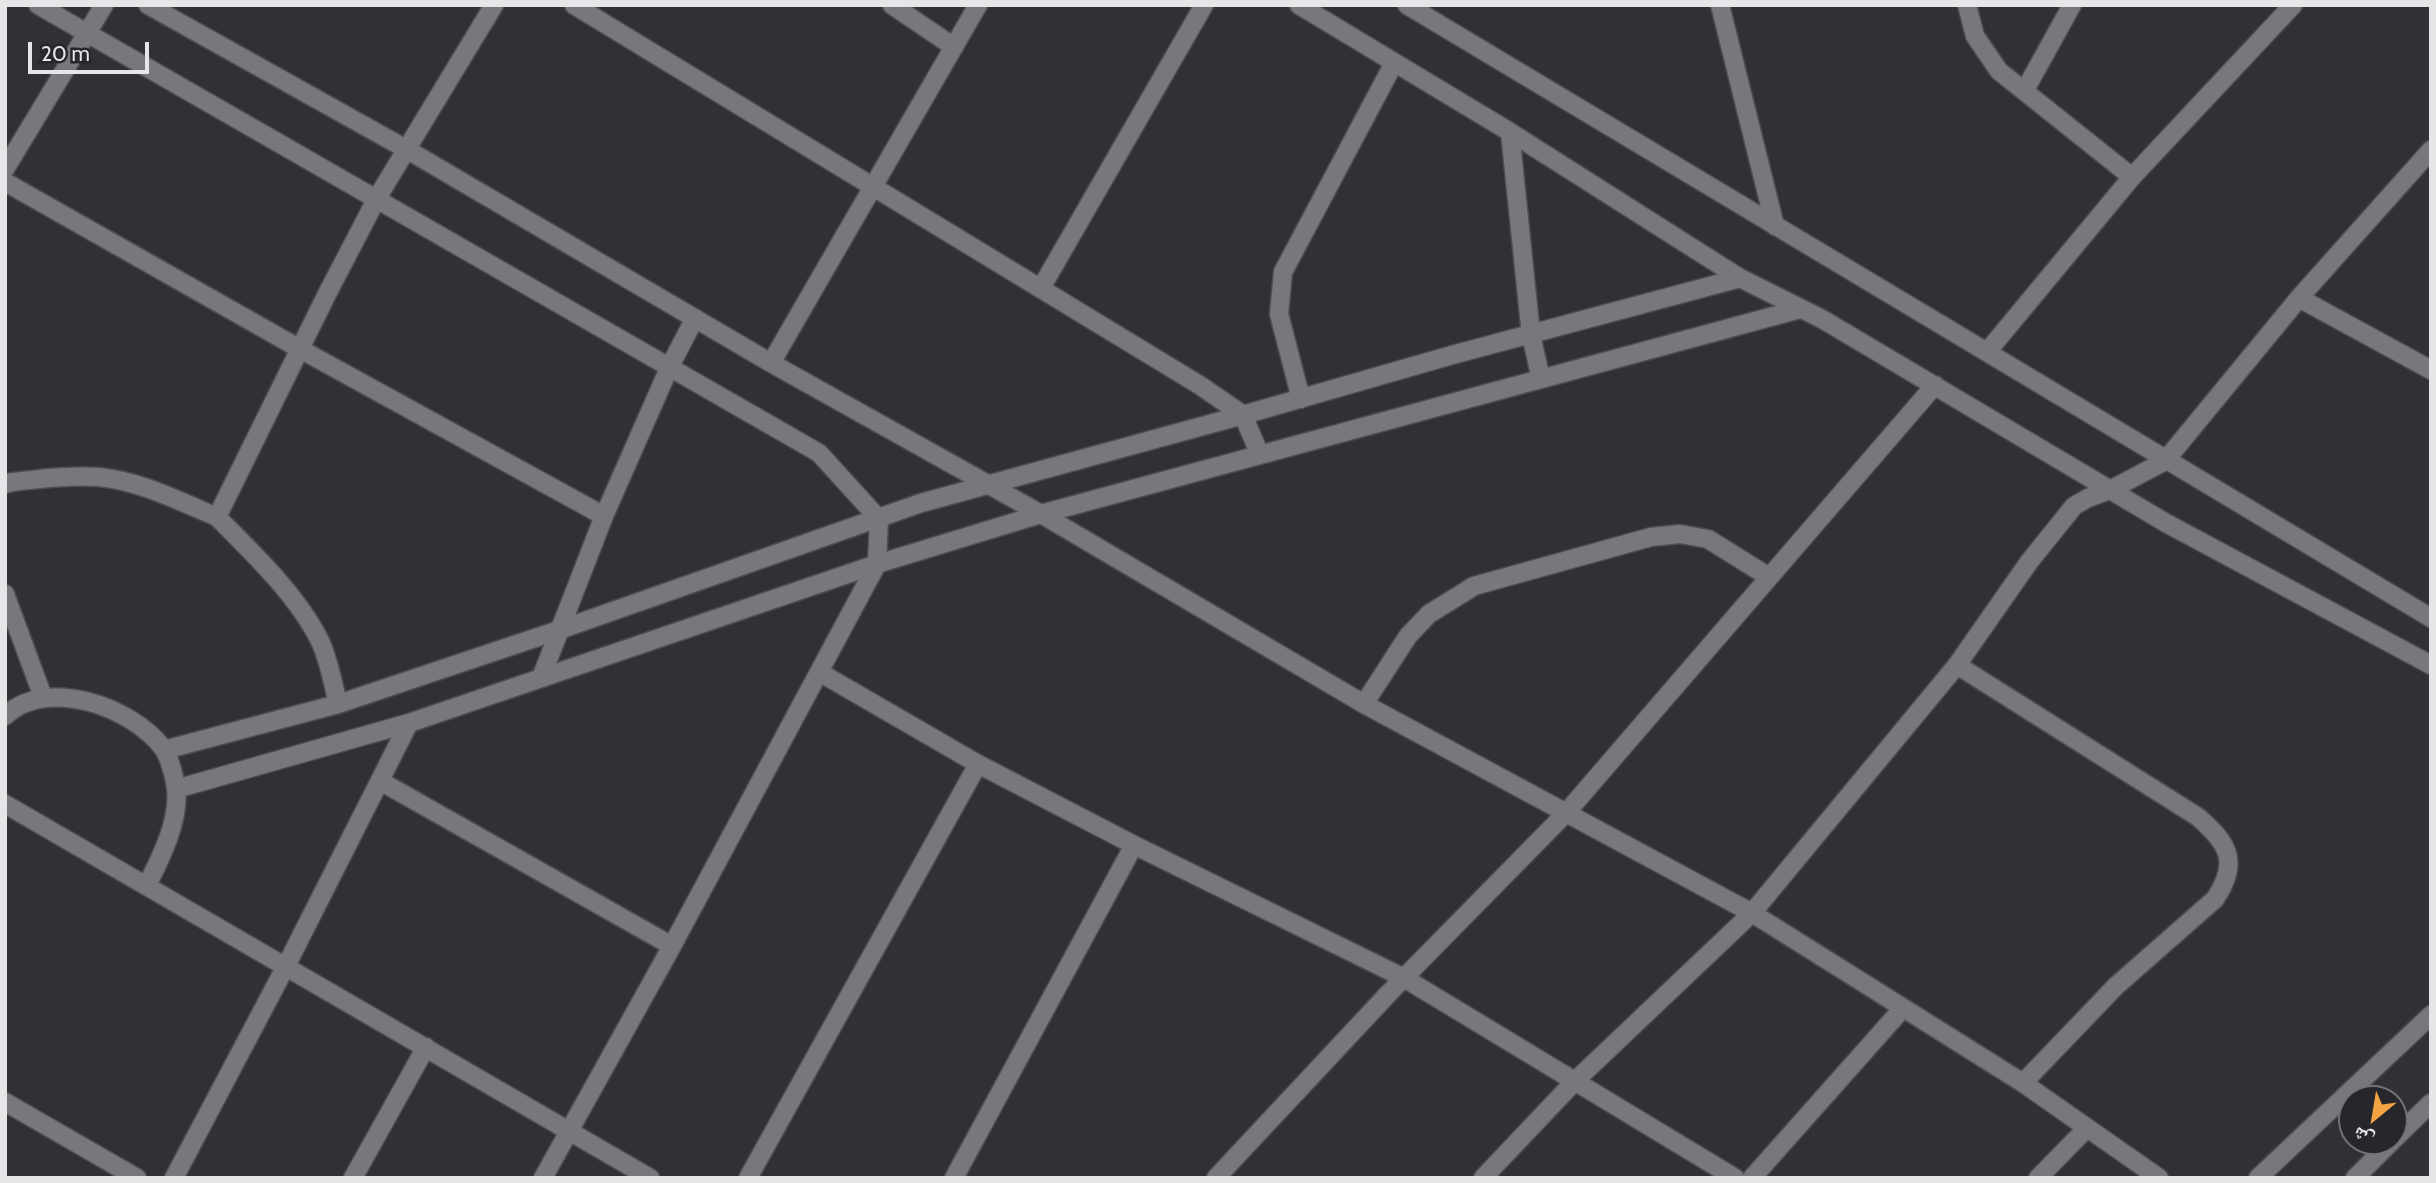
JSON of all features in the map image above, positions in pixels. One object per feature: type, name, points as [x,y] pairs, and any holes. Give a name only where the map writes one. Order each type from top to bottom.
[{"type":"street","points":[[38,5],[819,453],[879,519],[877,564],[672,946],[543,1178]]},
{"type":"street","points":[[5,169],[104,5]]},
{"type":"street","points":[[148,5],[406,149],[771,363],[1041,514],[1364,704],[1752,913],[2023,1083],[2159,1178]]},
{"type":"street","points":[[217,517],[376,198],[494,5]]},
{"type":"street","points":[[574,5],[1201,386],[1243,415],[1259,455]]},
{"type":"street","points":[[892,5],[954,47]]},
{"type":"street","points":[[771,363],[978,5]]},
{"type":"street","points":[[1041,288],[1204,5]]},
{"type":"street","points":[[1299,5],[1510,132],[1740,278],[1822,319],[2166,523],[2431,665]]},
{"type":"street","points":[[1407,5],[2431,618]]},
{"type":"street","points":[[1967,5],[1975,36],[1999,71],[2132,177]]},
{"type":"street","points":[[2025,90],[2072,5]]},
{"type":"street","points":[[1987,352],[2132,177],[2293,5]]},
{"type":"street","points":[[1722,6],[1775,226]]},
{"type":"street","points":[[1301,399],[1279,314],[1283,272],[1394,63]]},
{"type":"street","points":[[1510,132],[1531,335],[1541,379]]},
{"type":"street","points":[[1483,1178],[1576,1082],[1752,913],[1956,664],[2029,562],[2074,506],[2165,461],[2299,298],[2431,150]]},
{"type":"street","points":[[5,182],[300,349],[604,516]]},
{"type":"street","points":[[164,750],[338,704],[921,503],[1740,278]]},
{"type":"street","points":[[2299,298],[2431,370]]},
{"type":"street","points":[[176,789],[408,723],[877,564],[1041,514],[1800,309]]},
{"type":"street","points":[[541,678],[604,516],[670,366],[695,318]]},
{"type":"street","points":[[1216,1178],[1404,978],[1566,813],[1936,385]]},
{"type":"street","points":[[5,484],[99,477],[139,485],[217,517],[265,565],[313,630],[320,642],[338,704]]},
{"type":"street","points":[[1364,704],[1408,636],[1429,614],[1474,586],[1651,537],[1680,534],[1708,539],[1769,577]]},
{"type":"street","points":[[5,594],[43,697]]},
{"type":"street","points":[[1956,664],[2198,817],[2218,834],[2229,858],[2224,884],[2215,899],[2116,986],[2023,1083]]},
{"type":"street","points":[[819,672],[978,764],[1134,845],[1404,978],[1735,1178]]},
{"type":"street","points":[[5,716],[43,697],[84,700],[113,710],[142,728],[164,750],[176,789],[168,837],[147,885]]},
{"type":"street","points":[[174,1178],[286,966],[408,723]]},
{"type":"street","points":[[748,1178],[978,764]]},
{"type":"street","points":[[380,780],[672,946]]},
{"type":"street","points":[[5,804],[650,1178]]},
{"type":"street","points":[[954,1178],[1134,845]]},
{"type":"street","points":[[1752,1178],[1903,1007]]},
{"type":"street","points":[[2258,1178],[2431,1015]]},
{"type":"street","points":[[353,1178],[426,1047]]},
{"type":"street","points":[[5,1102],[137,1178]]},
{"type":"street","points":[[2408,1125],[2431,1103]]},
{"type":"street","points":[[2038,1178],[2087,1128]]},
{"type":"street","points":[[2355,1178],[2378,1155]]}]
